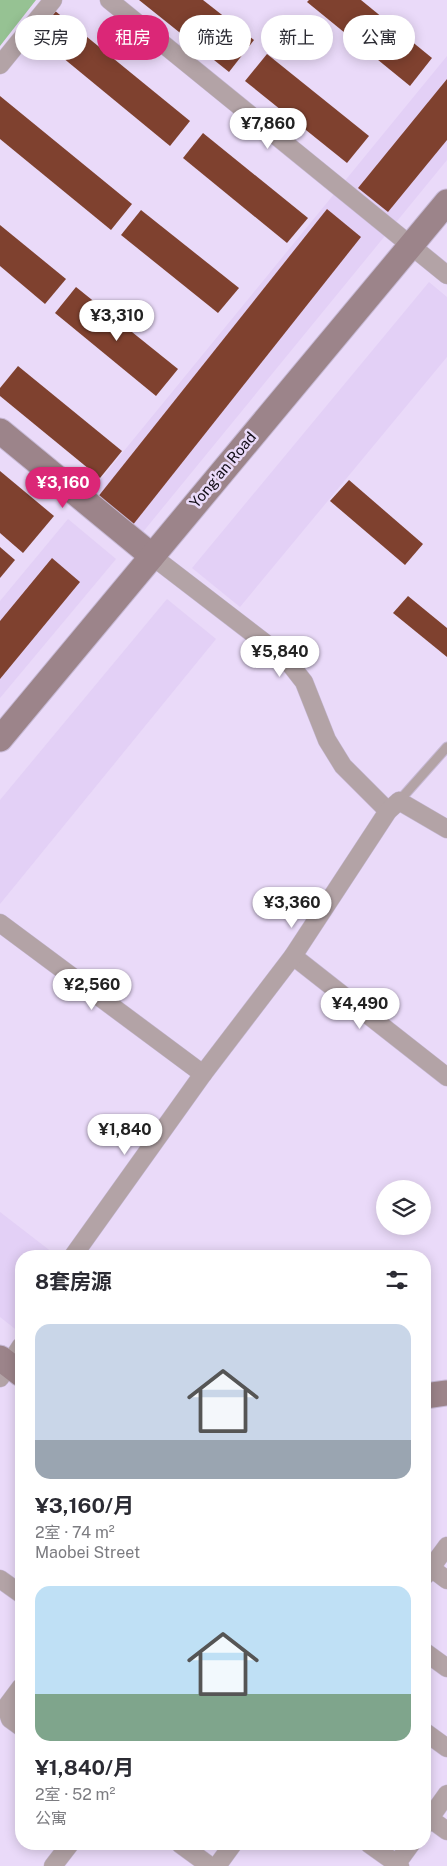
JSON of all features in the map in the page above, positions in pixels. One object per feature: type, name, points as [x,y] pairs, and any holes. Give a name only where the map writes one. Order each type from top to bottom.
[{"type":"street","points":[[0,65],[53,0]]},
{"type":"street","points":[[109,0],[447,275]]},
{"type":"street","name":"Yong'an Road","points":[[0,739],[447,202]]},
{"type":"street","points":[[0,431],[152,556],[286,659],[304,682],[327,740],[343,766],[394,806],[447,829]]},
{"type":"street","points":[[77,1250],[203,1074],[293,956],[394,806]]},
{"type":"street","points":[[0,923],[203,1074]]},
{"type":"street","points":[[293,956],[447,1077]]},
{"type":"street","points":[[431,1395],[447,1392]]},
{"type":"street","points":[[431,1568],[447,1546]]},
{"type":"street","points":[[431,1573],[447,1580]]},
{"type":"street","points":[[0,1579],[15,1590]]},
{"type":"street","points":[[431,1656],[447,1668]]},
{"type":"street","points":[[15,1695],[6,1707],[10,1719],[15,1723]]},
{"type":"street","points":[[431,1736],[447,1748]]},
{"type":"street","points":[[431,1815],[447,1794]]},
{"type":"street","points":[[431,1822],[447,1831]]},
{"type":"street","points":[[53,1866],[65,1850]]},
{"type":"street","points":[[188,1850],[210,1866]]},
{"type":"street","points":[[217,1866],[229,1850]]},
{"type":"street","points":[[378,1850],[398,1865],[408,1850]]},
{"type":"lane","points":[[394,806],[447,747]]},
{"type":"shaded area","points":[[447,56],[447,160],[138,538],[87,496]]},
{"type":"shaded area","points":[[429,282],[447,297],[447,357],[240,607],[192,568]]},
{"type":"shaded area","points":[[68,519],[116,559],[0,698],[0,601]]},
{"type":"shaded area","points":[[167,599],[216,639],[0,904],[0,800]]},
{"type":"shaded area","points":[[0,1212],[49,1250],[15,1250],[15,1329],[0,1317]]},
{"type":"green space","points":[[0,0],[36,0],[24,15],[15,15],[15,27],[0,46]]},
{"type":"building","points":[[139,0],[203,0],[222,15],[179,15],[179,32],[169,24],[169,15],[158,15]]},
{"type":"building","points":[[309,0],[361,0],[379,15],[343,15],[343,31],[333,23],[333,15],[323,15],[307,2]]},
{"type":"building","points":[[54,10],[60,15],[50,15]]},
{"type":"building","points":[[87,37],[97,45],[97,60],[115,60],[190,121],[170,146],[66,60],[87,60]]},
{"type":"building","points":[[415,44],[432,58],[410,86],[378,60],[415,60]]},
{"type":"building","points":[[214,60],[238,60],[229,72]]},
{"type":"building","points":[[262,60],[274,60],[369,136],[347,163],[245,81]]},
{"type":"building","points":[[447,79],[447,140],[388,212],[358,188]]},
{"type":"building","points":[[0,96],[132,204],[111,230],[0,139]]},
{"type":"building","points":[[203,133],[308,218],[287,243],[183,158]]},
{"type":"building","points":[[327,209],[361,237],[132,526],[97,498]]},
{"type":"building","points":[[141,210],[239,288],[218,313],[121,235]]},
{"type":"building","points":[[0,225],[66,279],[45,304],[0,266]]},
{"type":"building","points":[[76,287],[178,369],[156,396],[55,313]]},
{"type":"building","points":[[18,366],[122,451],[100,478],[0,396],[0,388]]},
{"type":"building","points":[[0,471],[54,516],[23,553],[0,533]]},
{"type":"building","points":[[349,480],[423,544],[405,565],[330,501]]},
{"type":"building","points":[[0,547],[15,560],[0,578]]},
{"type":"building","points":[[52,558],[80,582],[0,679],[0,621]]},
{"type":"building","points":[[408,596],[447,628],[447,657],[393,613]]}]
